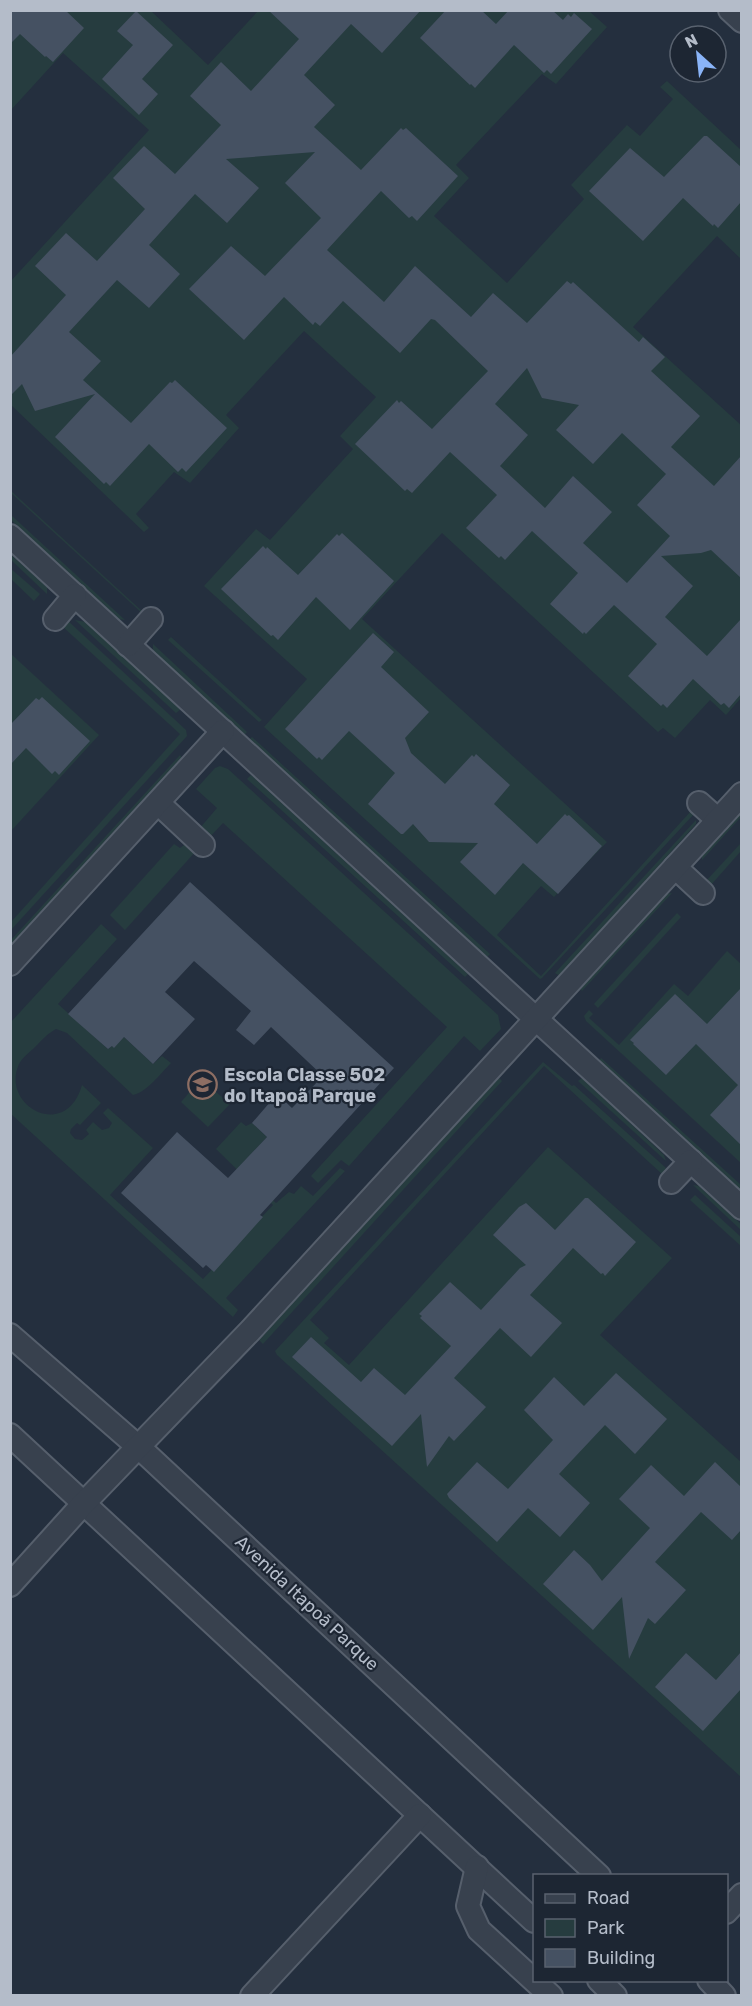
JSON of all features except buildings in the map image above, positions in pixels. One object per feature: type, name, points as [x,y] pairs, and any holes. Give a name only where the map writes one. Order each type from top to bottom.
[{"type":"street","points":[[730,10],[741,21]]},
{"type":"street","points":[[10,536],[741,1208]]},
{"type":"street","points":[[55,619],[75,595]]},
{"type":"street","points":[[129,645],[151,619]]},
{"type":"street","points":[[10,963],[223,731]]},
{"type":"street","points":[[10,1585],[84,1503],[250,1331],[741,794]]},
{"type":"street","points":[[158,803],[203,845]]},
{"type":"street","points":[[699,803],[718,820]]},
{"type":"street","points":[[675,867],[703,893]]},
{"type":"street","points":[[671,1182],[691,1161]]},
{"type":"street","name":"Avenida Itapoã Parque","points":[[10,1335],[138,1447],[598,1874]]},
{"type":"street","points":[[10,1435],[533,1920]]},
{"type":"street","points":[[252,1995],[420,1815]]},
{"type":"street","points":[[477,1867],[468,1906],[479,1930],[533,1979]]},
{"type":"street","points":[[728,1910],[741,1895]]},
{"type":"street","points":[[537,1982],[551,1995]]},
{"type":"street","points":[[601,1982],[615,1995]]},
{"type":"street","points":[[711,1982],[724,1995]]},
{"type":"green space","points":[[11,11],[151,11],[208,65],[258,11],[589,11],[607,27],[556,84],[542,74],[456,165],[469,178],[434,216],[507,283],[584,199],[571,185],[627,125],[640,136],[673,99],[660,87],[667,81],[741,150],[741,259],[717,236],[633,327],[741,425],[741,698],[726,715],[710,700],[675,738],[663,728],[658,732],[442,533],[362,619],[607,842],[554,897],[541,886],[497,935],[541,976],[691,811],[694,814],[542,978],[540,979],[264,727],[307,679],[204,586],[256,529],[270,540],[353,449],[340,436],[376,397],[304,331],[226,415],[239,428],[190,483],[174,472],[136,514],[149,528],[144,532],[11,405],[10,282],[149,130],[63,53],[11,110]]},
{"type":"green space","points":[[10,490],[144,613],[11,493]]},
{"type":"green space","points":[[11,515],[125,620],[119,619],[11,520]]},
{"type":"green space","points":[[10,554],[47,587],[47,594],[11,560]]},
{"type":"green space","points":[[10,568],[40,594],[34,601],[11,579]]},
{"type":"green space","points":[[67,620],[186,730],[187,736],[11,930],[11,922],[180,734],[62,626]]},
{"type":"green space","points":[[75,620],[86,622],[181,709],[176,713]]},
{"type":"green space","points":[[171,637],[262,720],[259,722],[168,640]]},
{"type":"green space","points":[[153,644],[247,732],[243,736],[153,650]]},
{"type":"green space","points":[[10,653],[99,735],[11,831],[10,831]]},
{"type":"green space","points":[[252,737],[490,954],[486,958],[248,740]]},
{"type":"green space","points":[[180,755],[182,758],[11,946],[11,940]]},
{"type":"green space","points":[[220,766],[228,769],[498,1015],[501,1029],[480,1051],[464,1036],[349,1166],[341,1160],[318,1183],[311,1176],[447,1027],[223,823],[208,839],[199,829],[217,808],[196,789],[215,768]]},
{"type":"green space","points":[[251,775],[468,974],[465,977],[247,779]]},
{"type":"green space","points":[[741,811],[741,817],[702,860],[702,854]]},
{"type":"green space","points":[[696,820],[696,824],[560,976],[555,973]]},
{"type":"green space","points":[[187,843],[196,851],[125,930],[110,915],[174,844],[180,848]]},
{"type":"green space","points":[[741,843],[741,851],[710,886],[706,881]]},
{"type":"green space","points":[[672,893],[582,991],[579,987],[666,894]]},
{"type":"green space","points":[[677,913],[681,917],[598,1008],[594,1004]]},
{"type":"green space","points":[[101,924],[117,939],[58,1004],[108,1049],[124,1037],[153,1064],[162,1056],[171,1063],[148,1086],[133,1095],[67,1033],[56,1029],[22,1059],[16,1079],[19,1093],[26,1104],[37,1112],[50,1114],[63,1112],[74,1102],[82,1085],[101,1103],[80,1125],[77,1123],[71,1129],[70,1133],[75,1139],[82,1140],[89,1134],[86,1130],[93,1122],[102,1130],[109,1128],[112,1123],[103,1113],[108,1108],[153,1148],[110,1195],[203,1279],[273,1205],[216,1149],[241,1122],[246,1126],[252,1123],[267,1137],[238,1168],[276,1203],[289,1192],[294,1194],[301,1186],[313,1196],[340,1168],[345,1171],[226,1298],[238,1310],[233,1317],[11,1114],[10,1023]]},
{"type":"green space","points":[[727,951],[741,964],[741,1163],[586,1021],[584,1016],[589,1010],[593,1014],[589,1018],[619,1045],[674,984],[688,996]]},
{"type":"green space","points":[[601,1058],[741,1185],[741,1194],[597,1063]]},
{"type":"green space","points":[[543,1062],[572,1086],[574,1085],[666,1168],[662,1174],[544,1066],[310,1320],[329,1338],[324,1343],[349,1365],[548,1147],[672,1258],[600,1335],[741,1462],[741,1777],[275,1351]]},
{"type":"green space","points":[[499,1078],[502,1081],[263,1344],[259,1340]]},
{"type":"green space","points":[[582,1078],[664,1155],[666,1161],[578,1081]]},
{"type":"green space","points":[[201,1079],[230,1104],[208,1127],[181,1102]]},
{"type":"green space","points":[[693,1185],[699,1186],[741,1224],[741,1230]]},
{"type":"green space","points":[[695,1195],[741,1237],[741,1246],[690,1200]]},
{"type":"place","name":"Escola Classe 502 do Itapoã Parque","points":[[203,1085]]}]
